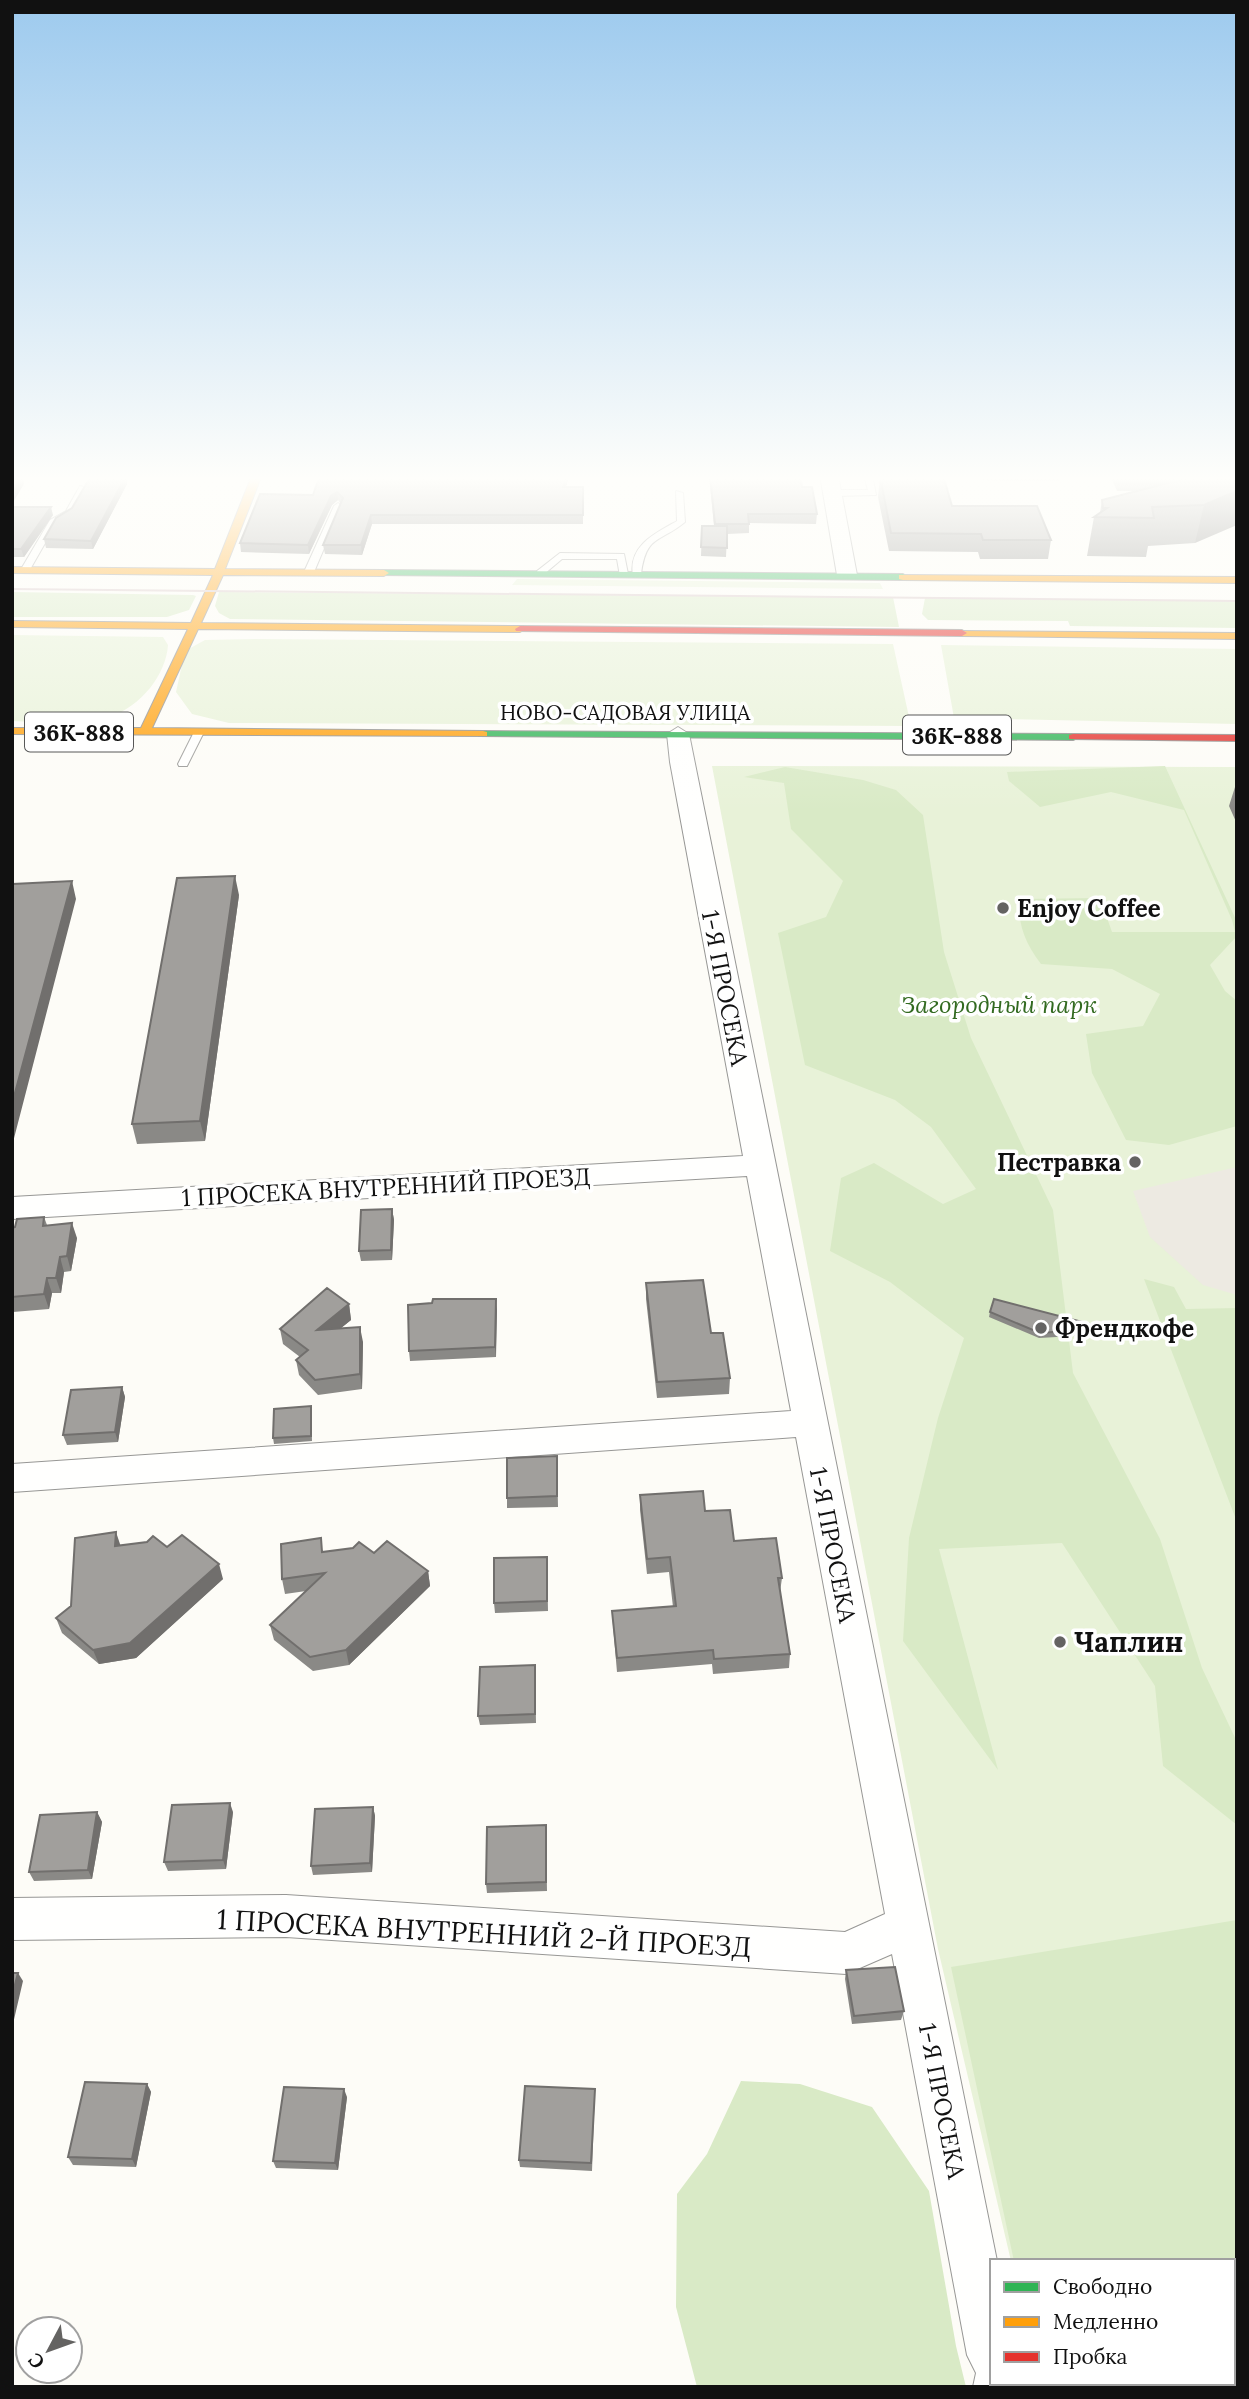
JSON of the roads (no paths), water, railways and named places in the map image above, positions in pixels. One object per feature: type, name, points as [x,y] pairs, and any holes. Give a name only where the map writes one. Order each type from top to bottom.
[{"type":"main road","points":[[145,732],[213,587]]},
{"type":"main road","points":[[12,624],[194,628],[1237,636]]},
{"type":"main road","name":"НОВО-САДОВАЯ УЛИЦА","points":[[12,731],[1237,738]]},
{"type":"street","name":"1-Я ПРОСЕКА","points":[[678,734],[681,762],[808,1423],[990,2345]]},
{"type":"street","name":"1 ПРОСЕКА ВНУТРЕННИЙ ПРОЕЗД","points":[[12,1208],[759,1165]]},
{"type":"street","points":[[12,1478],[808,1423]]},
{"type":"street","name":"1 ПРОСЕКА ВНУТРЕННИЙ 2-Й ПРОЕЗД","points":[[12,1919],[286,1916],[846,1953],[908,1925]]},
{"type":"lane","points":[[183,764],[199,732]]},
{"type":"tram line","points":[[12,589],[1237,601]]},
{"type":"place","name":"Enjoy Coffee","points":[[1003,908]]},
{"type":"place","name":"Пестравка","points":[[1135,1162]]},
{"type":"place","name":"Френдкофе","points":[[1041,1328]]},
{"type":"place","name":"Чаплин","points":[[1060,1642]]},
{"type":"park label","name":"Загородный парк","points":[[999,1004]]}]
